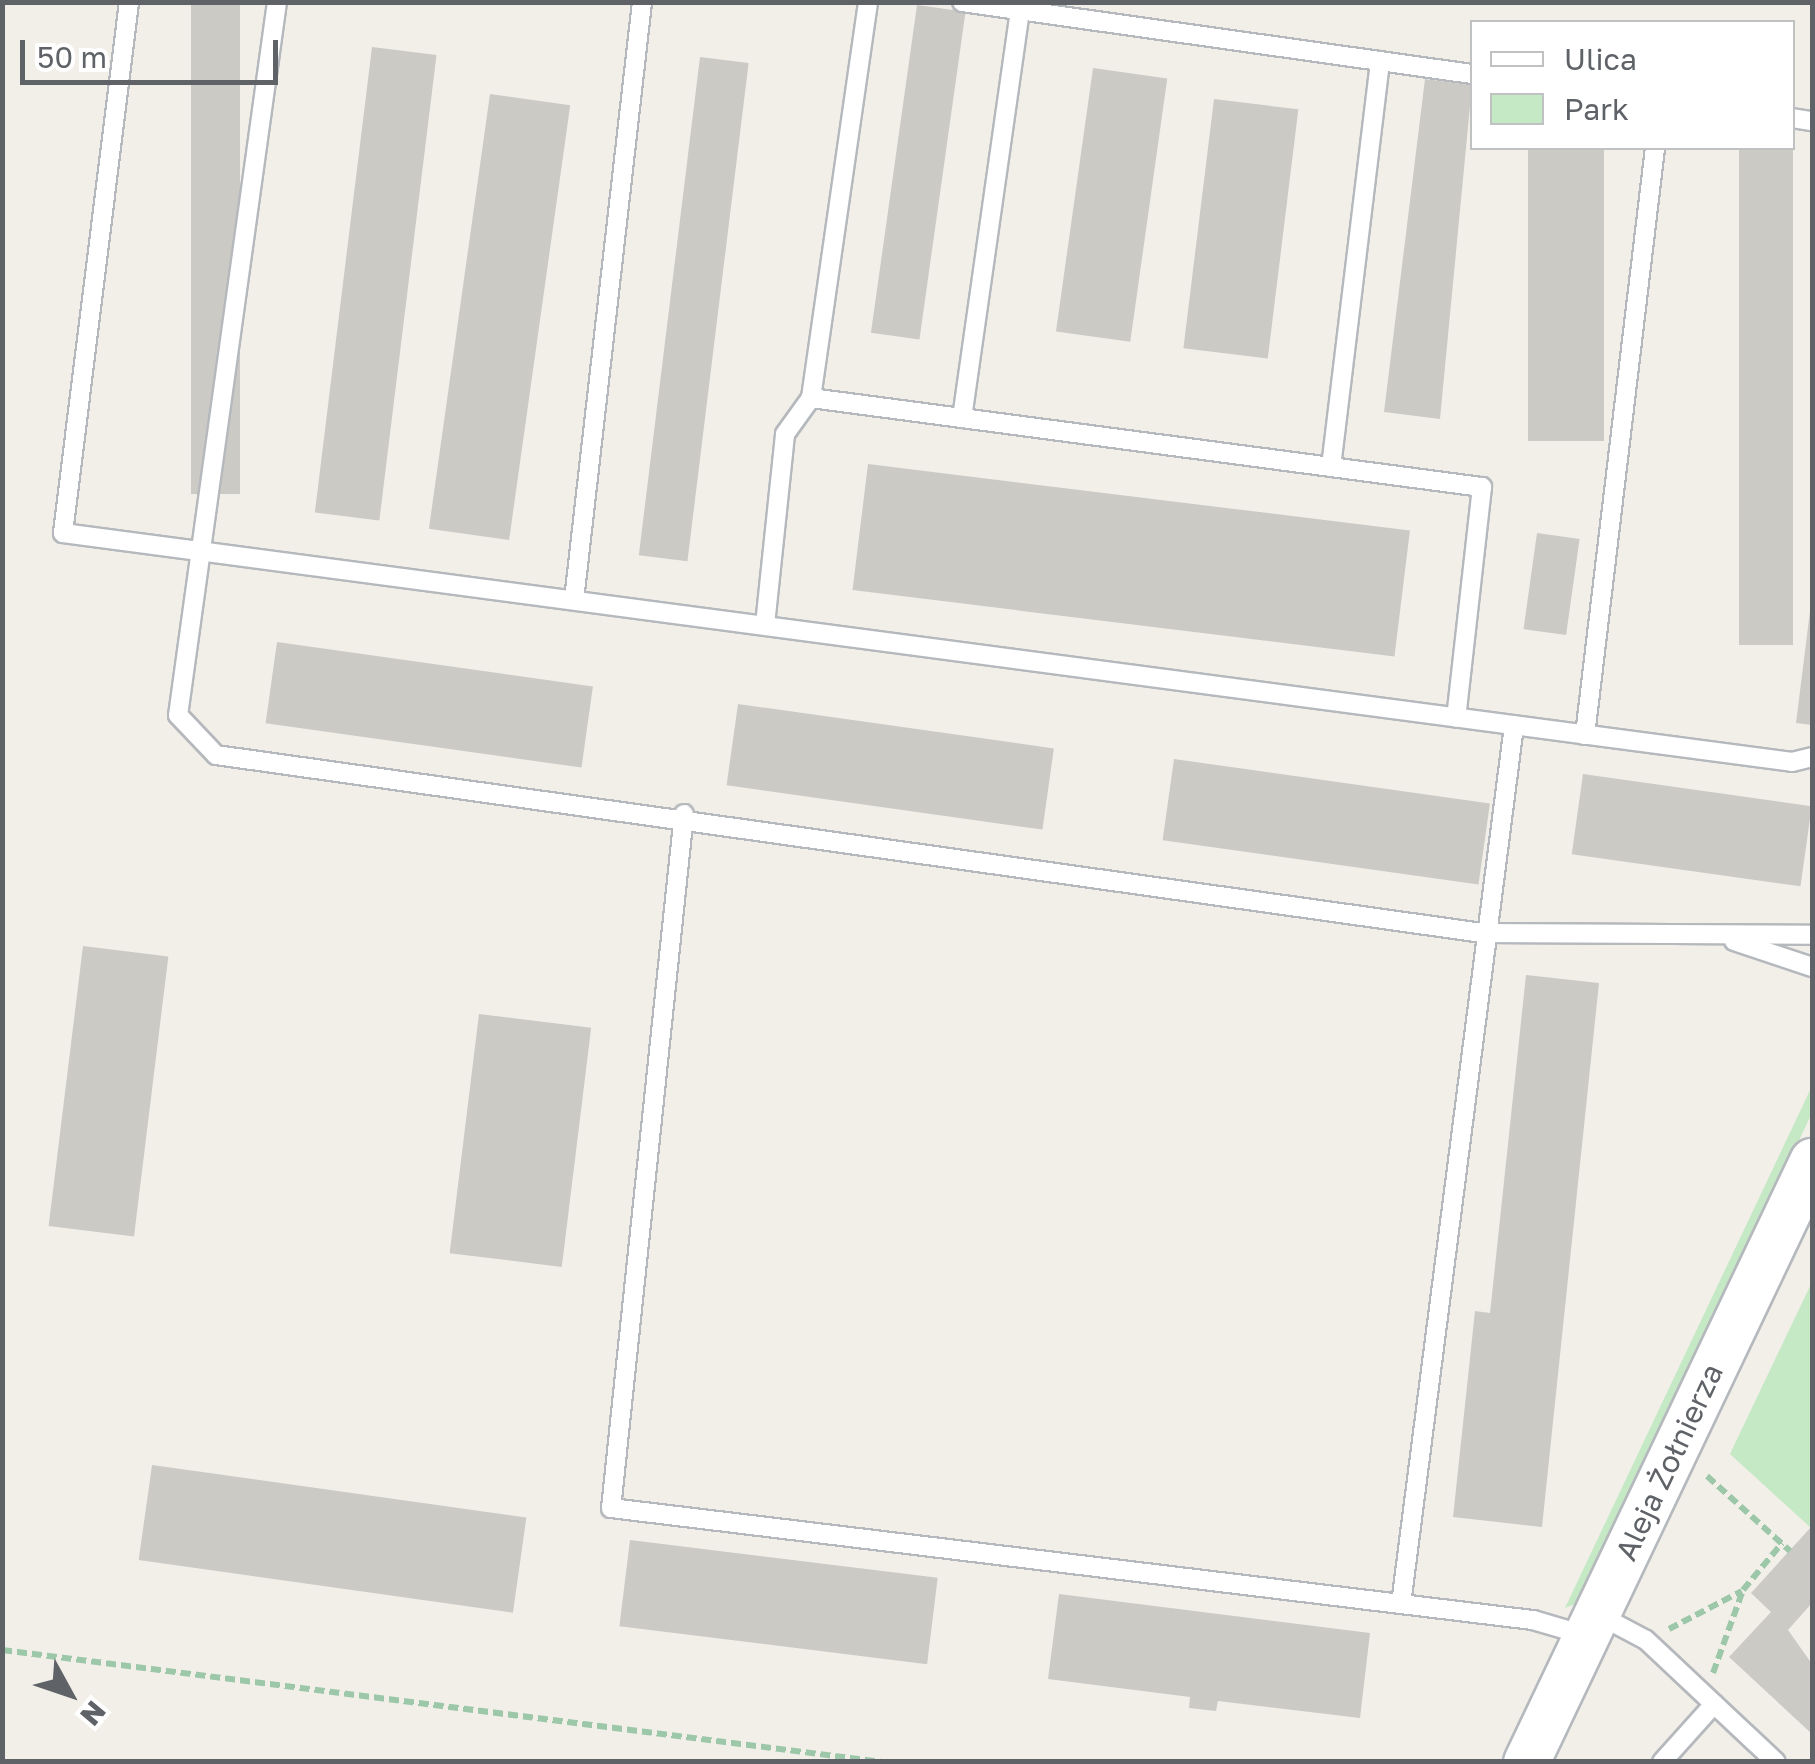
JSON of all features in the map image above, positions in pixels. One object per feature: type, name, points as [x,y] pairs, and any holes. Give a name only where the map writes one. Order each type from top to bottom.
[{"type":"street","name":"Aleja Żołnierza","points":[[1526,1762],[1812,1161]]},
{"type":"lane","points":[[130,2],[63,533],[1792,762],[1812,758]]},
{"type":"lane","points":[[277,2],[178,716],[216,755],[684,814],[1482,933],[1812,935]]},
{"type":"lane","points":[[574,600],[642,2]]},
{"type":"lane","points":[[765,626],[785,434],[811,398],[868,2]]},
{"type":"lane","points":[[962,2],[1470,74]]},
{"type":"lane","points":[[962,418],[1020,10]]},
{"type":"lane","points":[[1331,467],[1380,61]]},
{"type":"lane","points":[[1584,735],[1655,150]]},
{"type":"lane","points":[[811,398],[1482,487],[1456,718]]},
{"type":"lane","points":[[1401,1604],[1482,933],[1514,725]]},
{"type":"lane","points":[[684,814],[611,1508],[1591,1625],[1646,1640],[1776,1762]]},
{"type":"lane","points":[[1720,936],[1812,967]]},
{"type":"lane","points":[[1662,1762],[1714,1704]]},
{"type":"path","points":[[1707,1476],[1790,1550]]},
{"type":"path","points":[[1710,1679],[1743,1590],[1782,1543]]},
{"type":"path","points":[[1661,1634],[1743,1590]]},
{"type":"path","points":[[2,1650],[882,1762]]},
{"type":"green space","points":[[1812,1086],[1812,1113],[1578,1603],[1565,1608]]},
{"type":"green space","points":[[1812,1282],[1812,1526],[1811,1528],[1730,1454]]},
{"type":"building","points":[[191,2],[240,2],[240,494],[191,494]]},
{"type":"building","points":[[917,5],[966,12],[919,340],[871,333]]},
{"type":"building","points":[[372,47],[437,55],[379,520],[315,513]]},
{"type":"building","points":[[700,57],[749,63],[687,561],[639,555]]},
{"type":"building","points":[[1093,68],[1167,78],[1130,342],[1056,331]]},
{"type":"building","points":[[1425,79],[1470,85],[1440,419],[1384,412]]},
{"type":"building","points":[[490,94],[570,105],[509,540],[429,529]]},
{"type":"building","points":[[1214,99],[1298,109],[1268,358],[1183,348]]},
{"type":"building","points":[[1528,150],[1604,150],[1604,441],[1528,441]]},
{"type":"building","points":[[1739,150],[1793,150],[1793,645],[1739,645]]},
{"type":"building","points":[[868,464],[1410,531],[1394,657],[853,590]]},
{"type":"building","points":[[1537,533],[1580,539],[1566,635],[1524,629]]},
{"type":"building","points":[[1812,612],[1812,725],[1796,723]]},
{"type":"building","points":[[277,642],[593,686],[581,768],[266,723]]},
{"type":"building","points":[[738,704],[1054,748],[1042,830],[727,785]]},
{"type":"building","points":[[1174,759],[1490,803],[1478,885],[1163,840]]},
{"type":"building","points":[[1583,774],[1812,806],[1800,886],[1572,854]]},
{"type":"building","points":[[83,946],[168,956],[134,1236],[49,1226]]},
{"type":"building","points":[[1526,975],[1599,983],[1542,1527],[1453,1517],[1475,1311],[1490,1313]]},
{"type":"building","points":[[479,1014],[591,1028],[562,1267],[450,1253]]},
{"type":"building","points":[[152,1465],[526,1518],[513,1613],[139,1560]]},
{"type":"building","points":[[1812,1526],[1812,1603],[1788,1630],[1812,1664],[1812,1734],[1729,1657],[1771,1612],[1751,1593]]},
{"type":"building","points":[[630,1540],[938,1578],[927,1664],[619,1626]]},
{"type":"building","points":[[1059,1594],[1370,1633],[1360,1718],[1218,1701],[1216,1711],[1189,1708],[1190,1697],[1048,1679]]}]
